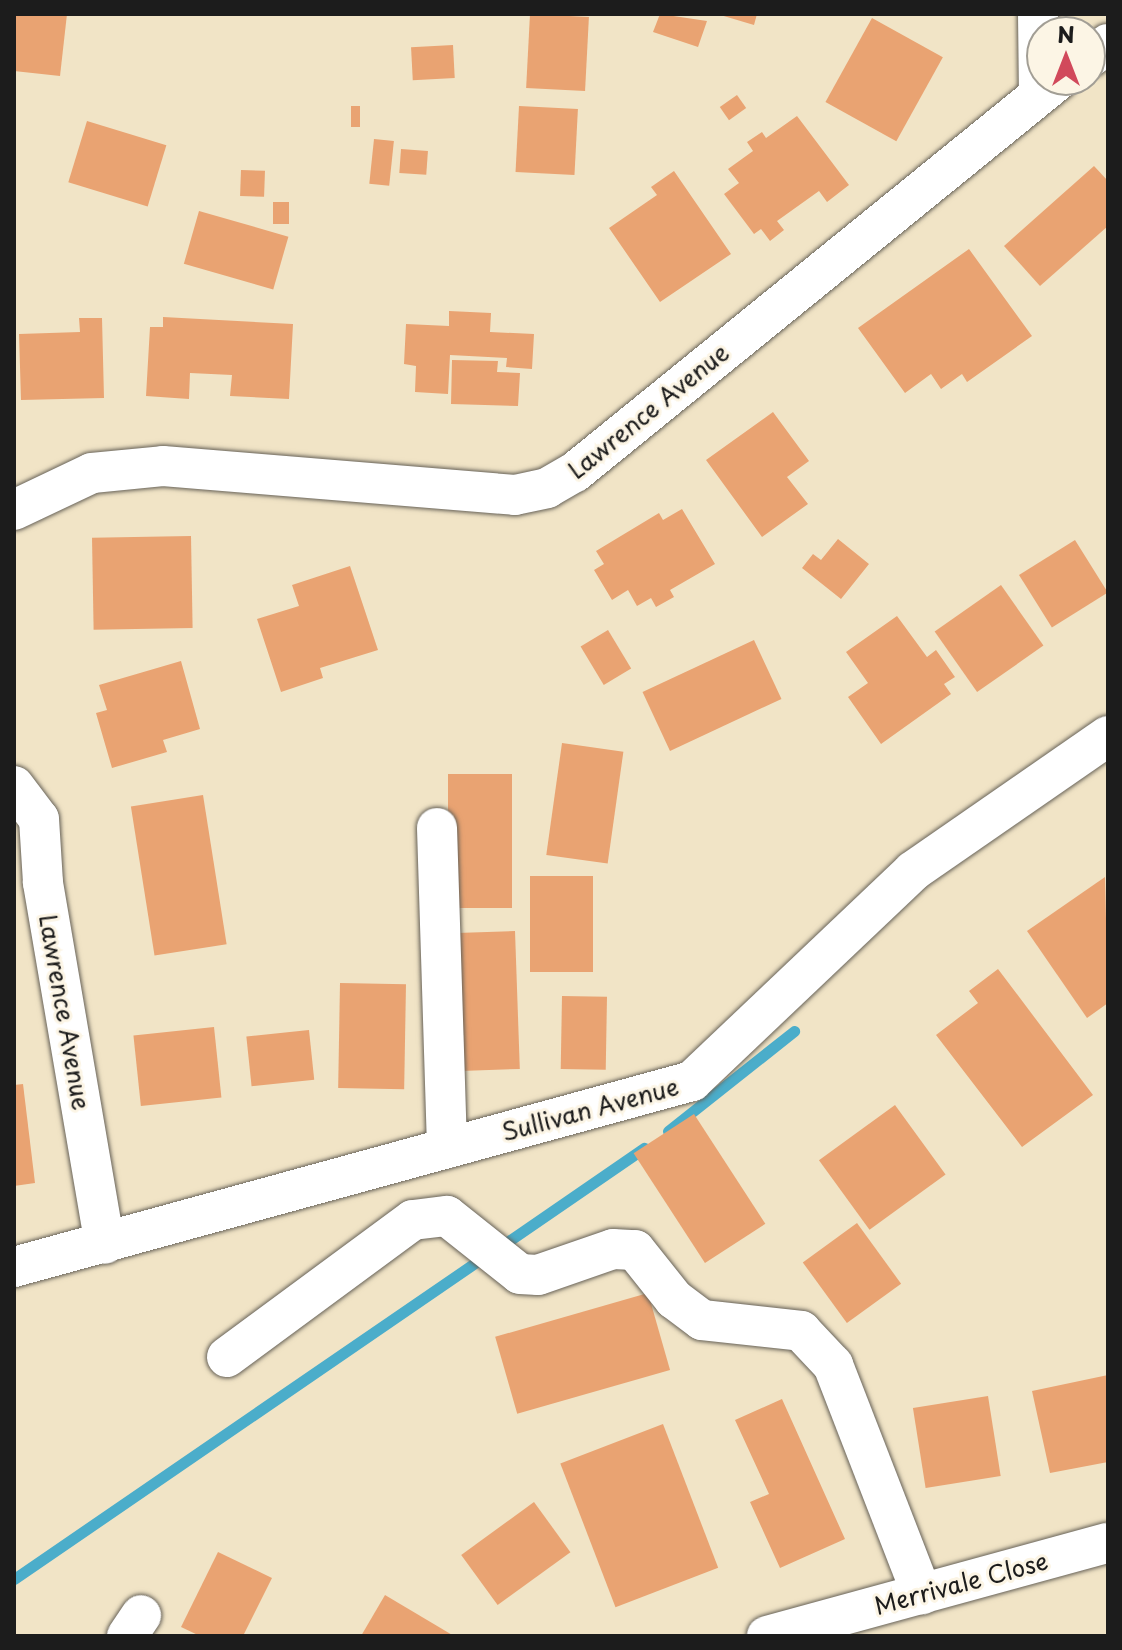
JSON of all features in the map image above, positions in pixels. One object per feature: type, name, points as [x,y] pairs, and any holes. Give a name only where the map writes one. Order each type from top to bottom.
[{"type":"street","name":"Lawrence Avenue","points":[[14,510],[92,473],[163,466],[515,495],[547,488],[575,472],[1037,96]]},
{"type":"street","name":"Sullivan Avenue","points":[[14,1267],[692,1081],[913,871],[1101,755]]},
{"type":"street","name":"Lawrence Avenue","points":[[14,786],[39,819],[43,883],[105,1244]]},
{"type":"street","points":[[437,828],[447,1148]]},
{"type":"street","points":[[382,1168],[385,1239]]},
{"type":"street","points":[[227,1357],[413,1220],[447,1216],[520,1274],[538,1275],[613,1249],[635,1250],[674,1299],[702,1320],[801,1331],[833,1365],[922,1594]]},
{"type":"street","name":"Merrivale Close","points":[[767,1636],[1108,1543]]},
{"type":"building","points":[[14,14],[67,14],[60,76],[14,71]]},
{"type":"building","points":[[530,14],[589,17],[585,91],[526,88]]},
{"type":"building","points":[[660,14],[707,21],[698,47],[653,32]]},
{"type":"building","points":[[717,14],[757,14],[754,25]]},
{"type":"building","points":[[872,18],[943,57],[896,141],[825,102]]},
{"type":"building","points":[[453,45],[455,78],[413,80],[411,47]]},
{"type":"building","points":[[737,95],[746,108],[729,120],[720,107]]},
{"type":"building","points":[[351,106],[360,106],[360,127],[351,127]]},
{"type":"building","points":[[519,106],[578,109],[574,175],[516,172]]},
{"type":"building","points":[[797,116],[849,185],[827,202],[819,191],[777,221],[784,230],[770,241],[761,229],[754,234],[724,194],[739,183],[728,169],[753,151],[747,142],[762,132],[766,138]]},
{"type":"building","points":[[87,121],[166,145],[148,206],[68,182]]},
{"type":"building","points":[[374,139],[394,141],[389,186],[369,184]]},
{"type":"building","points":[[401,149],[428,151],[426,175],[399,173]]},
{"type":"building","points":[[1094,166],[1108,181],[1108,226],[1040,286],[1004,246]]},
{"type":"building","points":[[241,170],[265,171],[264,197],[240,196]]},
{"type":"building","points":[[674,171],[731,254],[660,302],[609,228],[657,195],[651,187]]},
{"type":"building","points":[[273,202],[289,202],[289,224],[273,224]]},
{"type":"building","points":[[199,211],[288,237],[273,290],[184,264]]},
{"type":"building","points":[[969,249],[1032,336],[967,382],[962,374],[941,389],[931,374],[905,393],[858,328]]},
{"type":"building","points":[[449,311],[491,313],[490,332],[534,334],[532,369],[506,367],[507,358],[450,355],[448,394],[415,392],[416,366],[404,364],[406,324],[449,326]]},
{"type":"building","points":[[163,317],[293,324],[289,399],[230,396],[232,375],[190,373],[189,399],[146,396],[150,327],[163,327]]},
{"type":"building","points":[[79,318],[102,318],[104,398],[21,400],[19,334],[80,332]]},
{"type":"building","points":[[452,360],[498,361],[497,372],[520,373],[518,406],[451,404]]},
{"type":"building","points":[[773,412],[809,461],[787,477],[808,504],[762,537],[706,460]]},
{"type":"building","points":[[682,509],[715,564],[670,590],[674,597],[656,607],[651,598],[637,606],[628,590],[612,600],[594,570],[604,564],[596,551],[659,513],[663,520]]},
{"type":"building","points":[[191,536],[193,628],[94,630],[92,538]]},
{"type":"building","points":[[838,539],[869,564],[841,599],[802,568],[813,554],[821,560]]},
{"type":"building","points":[[1075,540],[1108,593],[1052,628],[1019,575]]},
{"type":"building","points":[[350,566],[378,650],[320,668],[323,678],[281,692],[257,619],[299,606],[292,585]]},
{"type":"building","points":[[1001,585],[1043,646],[977,692],[935,631]]},
{"type":"building","points":[[897,616],[927,657],[936,650],[955,677],[944,684],[951,694],[881,744],[848,697],[868,683],[846,652]]},
{"type":"building","points":[[608,630],[631,669],[604,685],[581,646]]},
{"type":"building","points":[[754,640],[781,699],[670,751],[643,692]]},
{"type":"building","points":[[181,661],[200,729],[163,740],[167,752],[112,768],[96,713],[107,710],[99,685]]},
{"type":"building","points":[[562,743],[623,752],[608,864],[546,855]]},
{"type":"building","points":[[448,774],[512,774],[512,908],[448,908]]},
{"type":"building","points":[[203,795],[227,944],[155,956],[131,806]]},
{"type":"building","points":[[530,876],[593,876],[593,972],[530,972]]},
{"type":"building","points":[[1105,877],[1108,1003],[1087,1018],[1027,931]]},
{"type":"building","points":[[515,931],[520,1069],[454,1071],[449,933]]},
{"type":"building","points":[[998,969],[1093,1095],[1022,1147],[936,1035],[978,1003],[969,991]]},
{"type":"building","points":[[340,983],[406,984],[404,1089],[338,1088]]},
{"type":"building","points":[[562,996],[607,997],[606,1070],[561,1069]]},
{"type":"building","points":[[214,1027],[221,1098],[141,1106],[133,1035]]},
{"type":"building","points":[[309,1030],[314,1080],[252,1086],[246,1037]]},
{"type":"building","points":[[23,1084],[35,1183],[14,1186],[14,1085]]},
{"type":"building","points":[[895,1105],[946,1175],[870,1230],[819,1160]]},
{"type":"building","points":[[694,1114],[765,1224],[705,1263],[634,1153]]},
{"type":"building","points":[[857,1223],[901,1284],[847,1323],[803,1262]]},
{"type":"building","points":[[648,1293],[670,1370],[517,1414],[495,1337]]},
{"type":"building","points":[[1108,1375],[1108,1462],[1050,1473],[1032,1391]]},
{"type":"building","points":[[988,1396],[1001,1476],[926,1488],[913,1408]]},
{"type":"building","points":[[782,1399],[845,1539],[780,1568],[750,1502],[769,1494],[735,1420]]},
{"type":"building","points":[[663,1424],[718,1568],[615,1607],[560,1463]]},
{"type":"building","points":[[534,1502],[570,1552],[498,1605],[461,1555]]},
{"type":"building","points":[[218,1552],[272,1578],[243,1636],[200,1636],[181,1627]]},
{"type":"building","points":[[385,1595],[454,1636],[361,1636]]},
{"type":"waterway","points":[[668,1131],[794,1031]]},
{"type":"waterway","points":[[500,1247],[644,1148]]},
{"type":"waterway","points":[[14,1579],[485,1256]]}]
